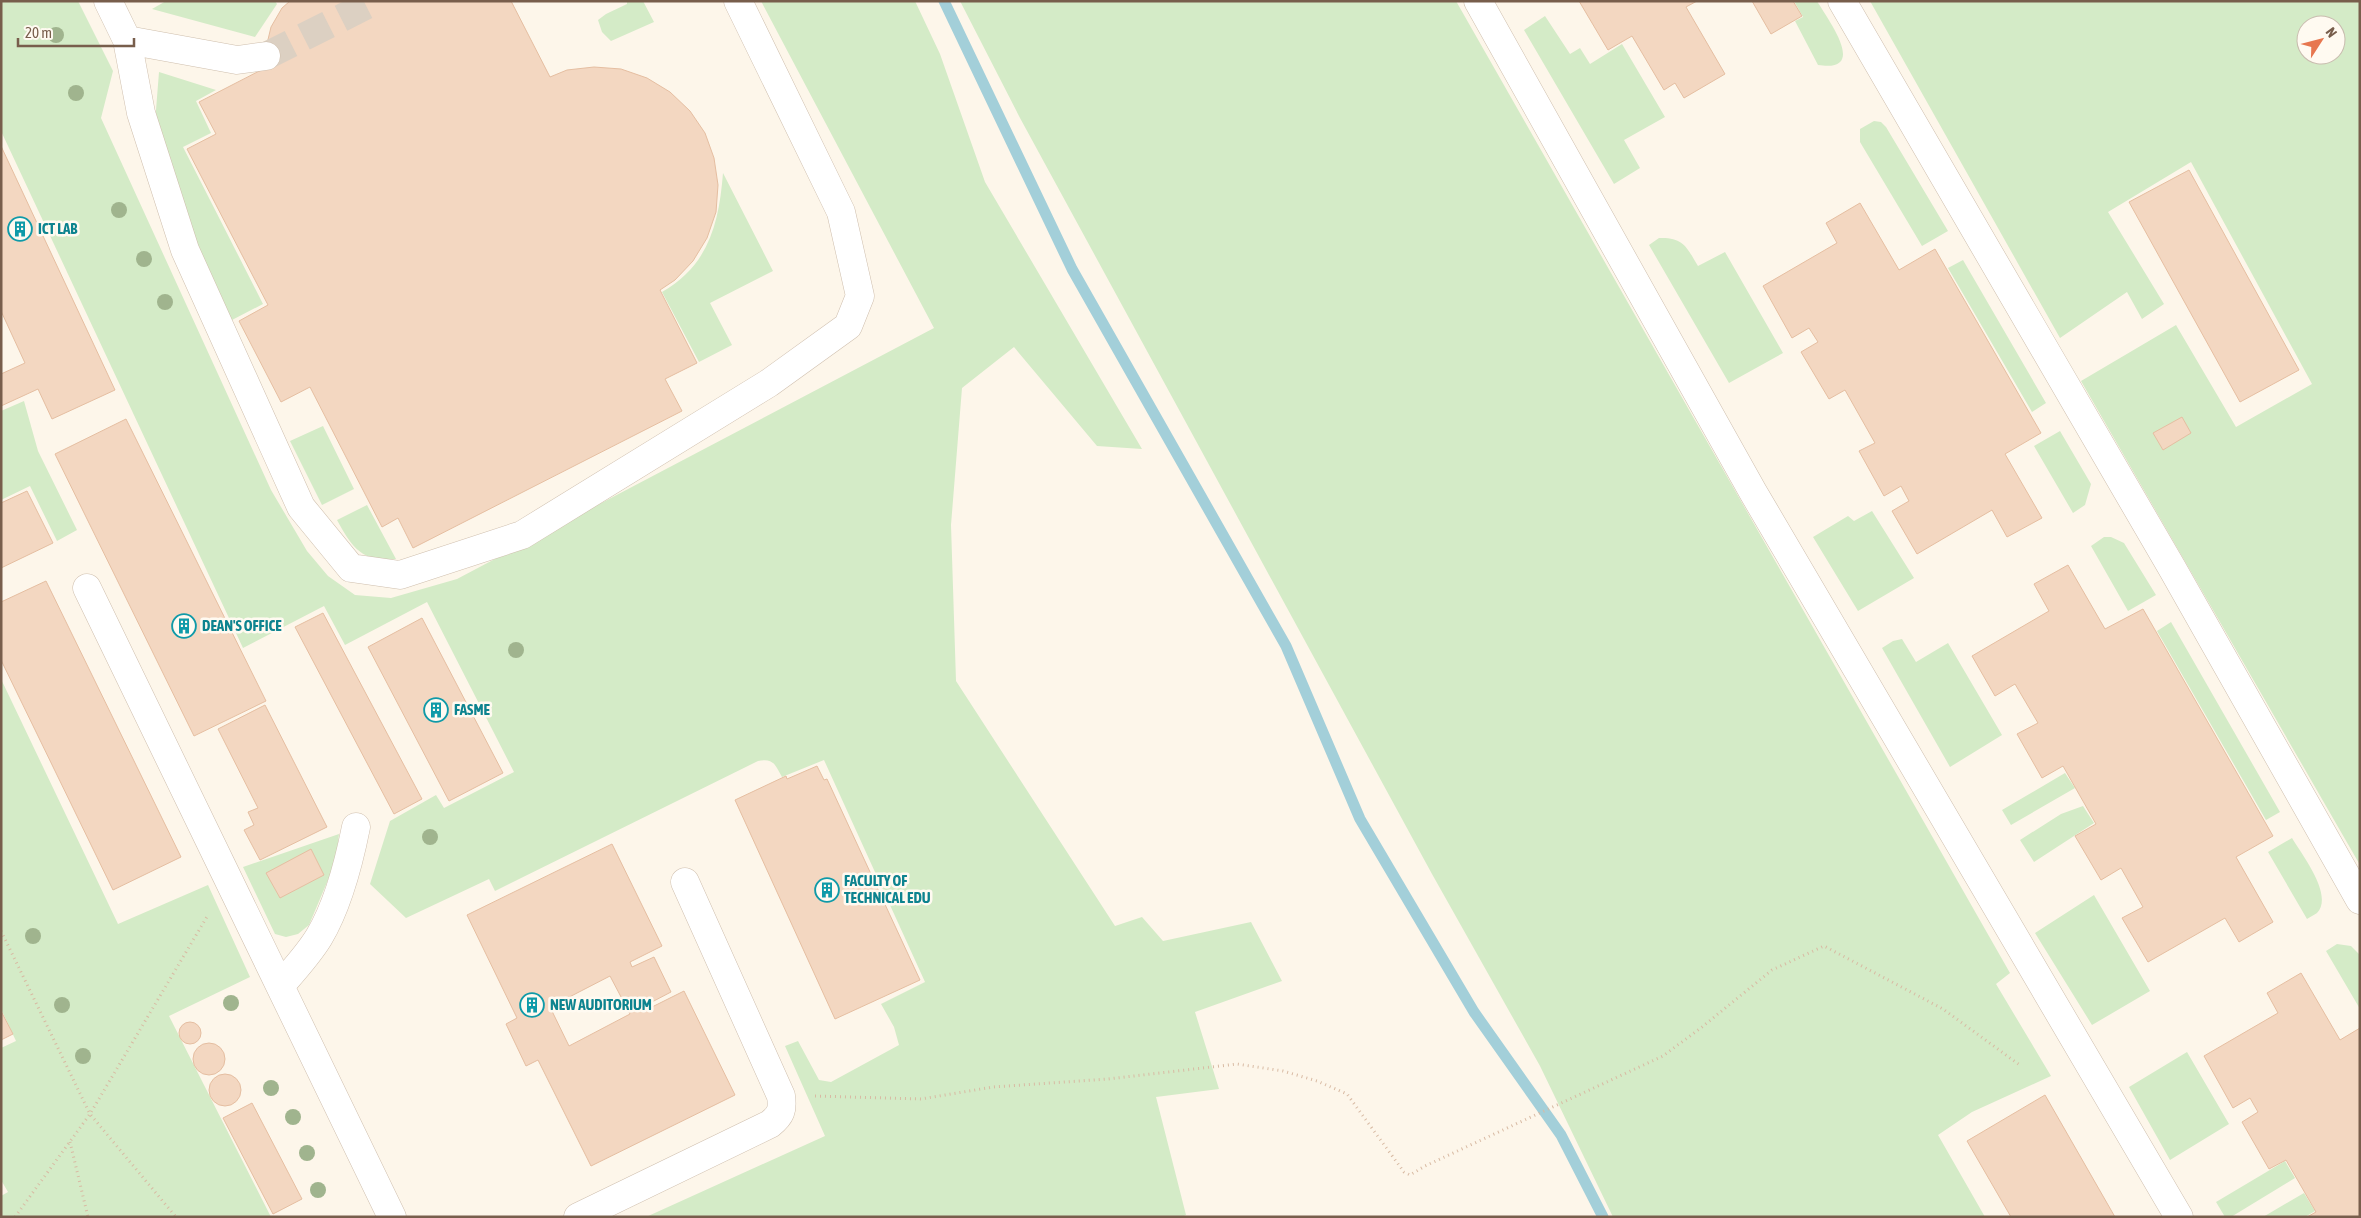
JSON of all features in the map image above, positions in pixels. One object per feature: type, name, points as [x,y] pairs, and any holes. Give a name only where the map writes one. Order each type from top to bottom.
[{"type":"street","points":[[108,1],[127,40],[141,112],[185,250],[301,507],[351,568],[400,575],[522,535],[769,383],[848,326],[860,296],[841,212],[738,1]]},
{"type":"street","points":[[1478,1],[1753,492],[2179,1217]]},
{"type":"street","points":[[1842,1],[2172,568],[2360,900]]},
{"type":"street","points":[[127,40],[237,60],[266,56]]},
{"type":"street","points":[[87,588],[280,986],[385,1214]]},
{"type":"street","points":[[280,986],[303,960],[320,936],[348,869],[356,827]]},
{"type":"street","points":[[578,1217],[770,1124],[779,1116],[783,1108],[781,1096],[685,882]]},
{"type":"path","points":[[15,1217],[90,1114],[228,880]]},
{"type":"path","points":[[1,931],[90,1114],[176,1217]]},
{"type":"path","points":[[781,1096],[921,1099],[993,1087],[1108,1079],[1237,1064],[1284,1071],[1317,1081],[1347,1094],[1404,1172],[1410,1175],[1425,1166],[1663,1056],[1772,970],[1824,946],[1943,1009],[2021,1066]]},
{"type":"path","points":[[70,1141],[88,1217]]},
{"type":"green space","points":[[1,1],[78,1],[113,71],[101,118],[271,490],[307,551],[328,576],[355,595],[391,598],[457,579],[934,328],[761,1],[915,1],[940,54],[985,182],[1142,449],[1097,446],[1014,347],[962,388],[951,525],[956,681],[1115,926],[1142,917],[1163,941],[1251,922],[1282,981],[1195,1012],[1219,1089],[1156,1097],[1186,1215],[1182,1217],[646,1217],[825,1136],[785,1046],[798,1041],[819,1080],[831,1082],[899,1045],[894,1027],[881,1004],[925,982],[824,760],[782,777],[770,761],[758,761],[495,891],[489,879],[406,918],[370,884],[390,821],[436,795],[444,808],[514,772],[427,602],[345,645],[324,606],[243,648],[1,131]]},
{"type":"green space","points":[[166,1],[275,1],[277,4],[255,37],[152,9]]},
{"type":"green space","points":[[627,1],[643,1],[654,22],[611,41],[602,32],[598,20],[627,4]]},
{"type":"green space","points":[[960,1],[1456,1],[2010,973],[1996,984],[2051,1076],[1972,1112],[1938,1135],[1985,1217],[1613,1217],[1540,1066],[1432,874],[1020,118]]},
{"type":"green space","points":[[1794,1],[1817,1],[1841,43],[1843,53],[1841,61],[1833,65],[1818,65],[1795,21],[1803,17]]},
{"type":"green space","points":[[1870,1],[2360,1],[2360,865],[2081,381],[2176,325],[2236,427],[2312,384],[2191,162],[2108,212],[2164,304],[2142,319],[2127,292],[2060,338]]},
{"type":"green space","points":[[1545,16],[1570,54],[1580,48],[1590,64],[1622,44],[1665,117],[1624,140],[1640,168],[1614,184],[1524,30]]},
{"type":"green space","points":[[159,72],[216,90],[196,101],[211,133],[183,147],[263,304],[232,320],[160,171],[153,148]]},
{"type":"green space","points":[[1874,121],[1881,122],[1886,127],[1948,231],[1922,246],[1860,142],[1860,129]]},
{"type":"green space","points":[[723,173],[773,271],[710,303],[732,345],[699,362],[662,292],[691,269],[709,241],[718,209]]},
{"type":"green space","points":[[1659,238],[1674,239],[1684,245],[1698,266],[1725,252],[1783,353],[1729,383],[1649,245]]},
{"type":"green space","points":[[1963,260],[2046,403],[2032,412],[1948,268]]},
{"type":"green space","points":[[24,401],[38,451],[77,530],[57,541],[30,486],[1,500],[1,411]]},
{"type":"green space","points":[[323,426],[354,489],[322,505],[290,441]]},
{"type":"green space","points":[[2060,431],[2091,484],[2085,505],[2073,513],[2034,446]]},
{"type":"green space","points":[[367,505],[396,559],[384,560],[366,556],[353,545],[337,520]]},
{"type":"green space","points":[[1872,511],[1914,578],[1858,611],[1813,537],[1848,516],[1854,521]]},
{"type":"green space","points":[[2104,537],[2111,537],[2124,543],[2156,595],[2128,611],[2091,546]]},
{"type":"green space","points":[[2171,622],[2280,812],[2266,820],[2157,631]]},
{"type":"green space","points":[[1902,639],[1916,662],[1948,643],[2002,735],[1950,767],[1882,648],[1893,641]]},
{"type":"green space","points":[[1,679],[118,924],[208,885],[250,977],[169,1016],[271,1217],[1,1217],[1,1196],[8,1192],[1,1180],[1,1048],[16,1041],[1,1009]]},
{"type":"green space","points":[[2065,773],[2075,788],[2011,825],[2002,810]]},
{"type":"green space","points":[[2083,806],[2094,823],[2034,862],[2020,840],[2061,814]]},
{"type":"green space","points":[[339,834],[336,861],[309,925],[298,934],[286,937],[275,934],[243,867]]},
{"type":"green space","points":[[2292,838],[2315,875],[2322,896],[2321,905],[2317,913],[2307,919],[2268,852]]},
{"type":"green space","points":[[2094,895],[2150,991],[2092,1025],[2035,933]]},
{"type":"green space","points":[[2337,944],[2351,946],[2360,955],[2360,1009],[2326,951]]},
{"type":"green space","points":[[2187,1052],[2229,1124],[2170,1160],[2129,1087]]},
{"type":"green space","points":[[2285,1161],[2295,1178],[2231,1217],[2225,1217],[2216,1202]]},
{"type":"green space","points":[[2304,1193],[2315,1211],[2305,1217],[2263,1217]]},
{"type":"building","points":[[290,1],[511,1],[550,77],[567,70],[594,67],[621,69],[647,78],[670,92],[690,111],[705,133],[714,158],[718,185],[716,212],[707,238],[693,261],[675,280],[660,290],[697,363],[665,379],[682,411],[413,548],[398,518],[382,527],[310,387],[281,402],[239,321],[268,305],[187,149],[216,134],[199,102],[267,67],[266,48],[271,27],[282,8]]},
{"type":"building","points":[[1579,1],[1697,1],[1686,7],[1725,74],[1684,98],[1675,83],[1664,90],[1632,36],[1608,50]]},
{"type":"building","points":[[1752,1],[1793,1],[1802,16],[1771,34]]},
{"type":"building","name":"ICT LAB","points":[[1,146],[115,390],[52,419],[38,389],[1,406],[1,374],[25,363],[1,311]]},
{"type":"building","points":[[2189,170],[2299,370],[2240,402],[2129,202]]},
{"type":"building","points":[[1860,203],[1899,270],[1935,249],[2041,433],[2005,454],[2042,518],[2007,537],[1992,510],[1917,554],[1892,511],[1909,501],[1901,486],[1884,496],[1859,451],[1875,443],[1845,390],[1829,399],[1801,352],[1818,342],[1809,328],[1792,338],[1763,286],[1837,243],[1826,223]]},
{"type":"building","points":[[2182,417],[2191,433],[2163,450],[2153,433]]},
{"type":"building","name":"DEAN'S OFFICE","points":[[126,419],[266,701],[194,736],[55,454]]},
{"type":"building","points":[[27,491],[53,543],[1,568],[1,503]]},
{"type":"building","points":[[2068,565],[2105,629],[2143,609],[2273,836],[2236,857],[2273,922],[2239,942],[2225,918],[2148,962],[2122,918],[2143,907],[2121,868],[2101,880],[2075,836],[2096,824],[2063,766],[2042,778],[2017,734],[2038,723],[2015,684],[1995,696],[1972,656],[2049,611],[2034,584]]},
{"type":"building","points":[[46,581],[181,857],[113,890],[1,660],[1,602]]},
{"type":"building","points":[[323,613],[422,799],[394,814],[295,627]]},
{"type":"building","name":"FASME","points":[[422,618],[503,773],[449,801],[368,647]]},
{"type":"building","points":[[265,705],[327,827],[260,860],[244,830],[254,825],[248,812],[258,808],[218,729]]},
{"type":"building","name":"FACULTY OF TECHNICAL EDU","points":[[817,766],[824,780],[827,779],[920,980],[835,1019],[735,800],[786,776],[787,779]]},
{"type":"building","name":"NEW AUDITORIUM","points":[[612,844],[662,946],[630,962],[632,967],[654,957],[671,992],[650,1003],[652,1007],[684,991],[735,1095],[591,1166],[538,1060],[526,1066],[506,1024],[517,1018],[467,915]],"holes":[[[610,976],[630,1014],[569,1046],[550,1007]]]},
{"type":"building","points":[[311,849],[324,875],[280,898],[266,873]]},
{"type":"building","points":[[2301,973],[2340,1040],[2360,1028],[2360,1217],[2307,1217],[2316,1212],[2286,1160],[2269,1169],[2242,1122],[2258,1112],[2250,1098],[2233,1108],[2204,1056],[2278,1013],[2267,993]]},
{"type":"building","points":[[1,1011],[13,1034],[1,1040]]},
{"type":"building","points":[[186,1022],[194,1022],[201,1029],[201,1037],[194,1044],[186,1044],[179,1037],[179,1029]]},
{"type":"building","points":[[209,1043],[221,1047],[225,1059],[221,1071],[209,1075],[197,1071],[193,1059],[197,1047]]},
{"type":"building","points":[[225,1074],[237,1078],[241,1090],[237,1102],[225,1106],[213,1102],[209,1090],[213,1078]]},
{"type":"building","points":[[2045,1095],[2115,1217],[2011,1217],[1967,1141]]},
{"type":"building","points":[[252,1103],[302,1199],[273,1214],[223,1118]]},
{"type":"waterway","points":[[944,1],[1072,269],[1286,646],[1360,819],[1474,1012],[1561,1135],[1603,1217]]},
{"type":"tunnel","points":[[266,56],[375,1]]},
{"type":"place","name":"ICT LAB","points":[[20,229]]},
{"type":"place","name":"DEAN'S OFFICE","points":[[184,626]]},
{"type":"place","name":"FASME","points":[[436,710]]},
{"type":"place","name":"FACULTY OF TECHNICAL EDU","points":[[827,890]]},
{"type":"place","name":"NEW AUDITORIUM","points":[[532,1005]]}]
